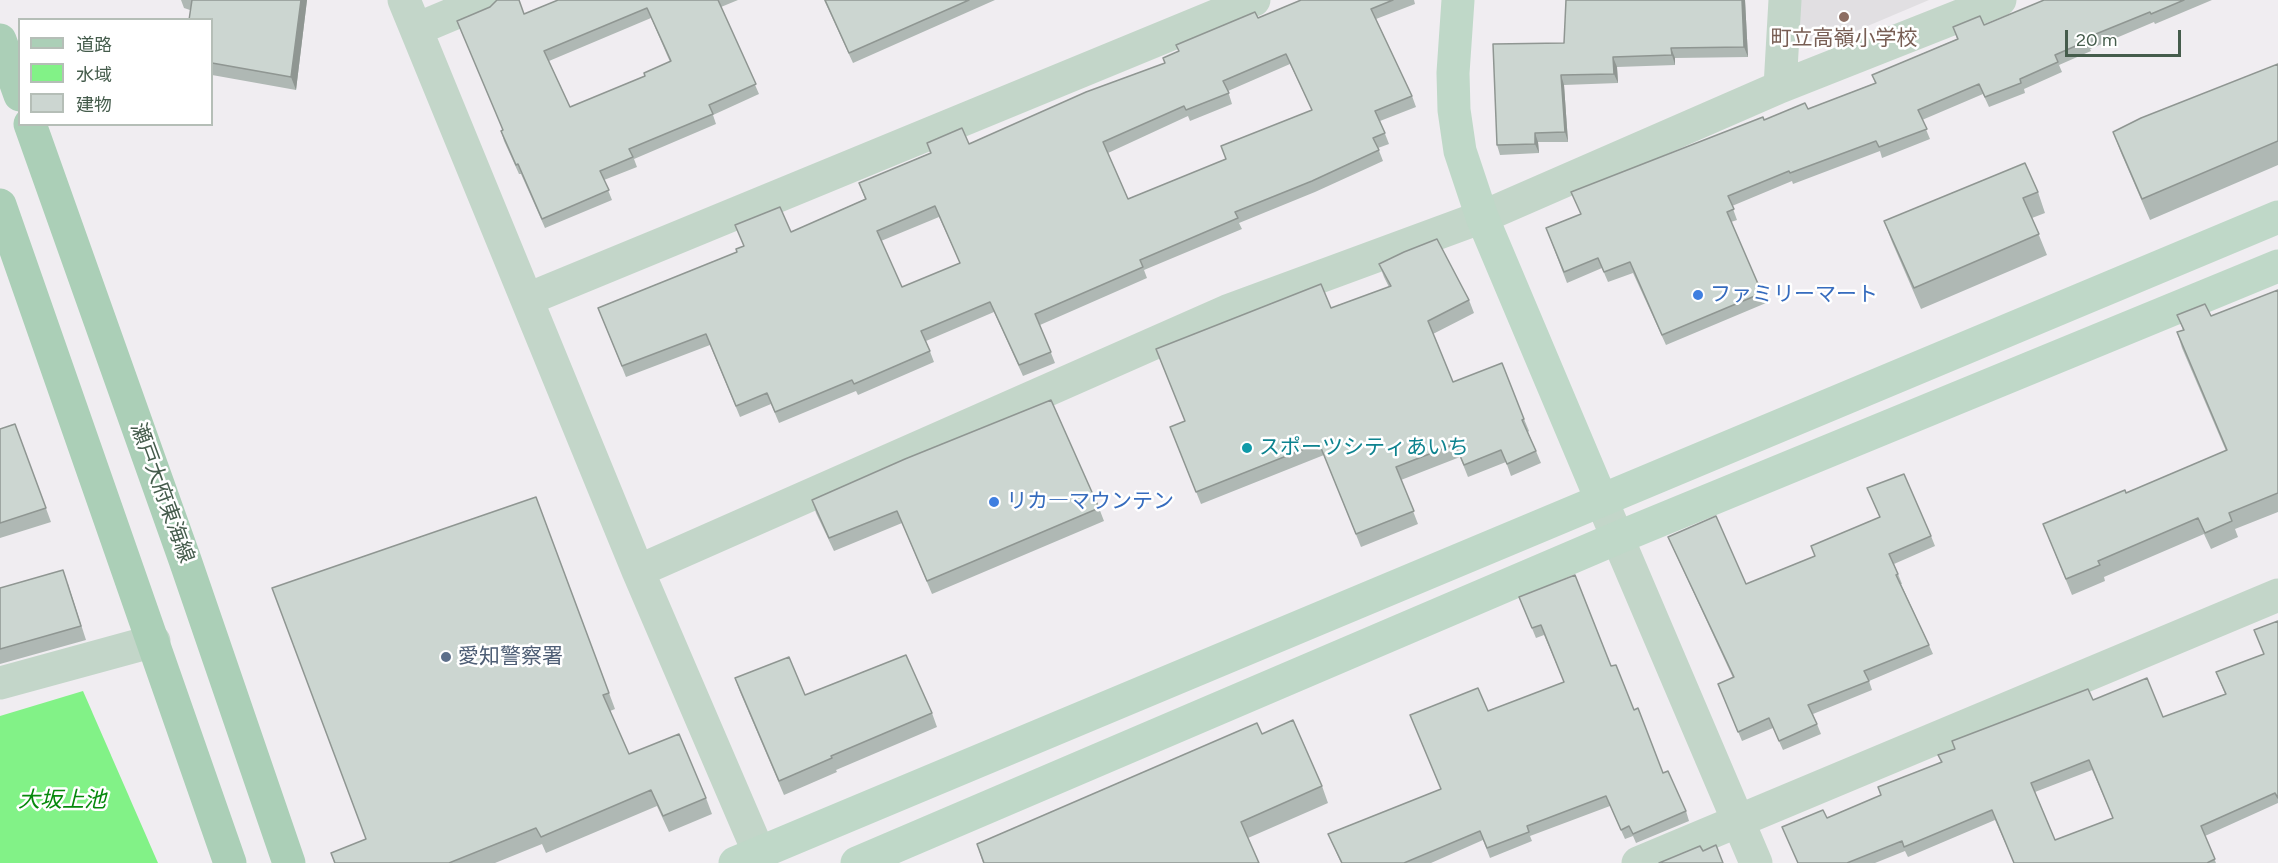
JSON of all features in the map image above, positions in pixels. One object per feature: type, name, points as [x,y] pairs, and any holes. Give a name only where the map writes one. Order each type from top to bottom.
[{"type":"main road","points":[[0,40],[18,90]]},
{"type":"main road","name":"瀬戸大府東海線","points":[[31,126],[182,548],[289,863]]},
{"type":"main road","points":[[0,205],[154,640],[230,863]]},
{"type":"street","points":[[486,0],[411,15],[638,571],[747,858],[2278,217]]},
{"type":"street","points":[[528,299],[1254,0]]},
{"type":"street","points":[[1458,0],[1453,73],[1454,110],[1460,151],[1482,217],[1756,863]]},
{"type":"street","points":[[1780,87],[1785,0]]},
{"type":"street","points":[[638,571],[1227,311],[1482,217],[1780,87],[2000,0]]},
{"type":"street","points":[[858,863],[1617,538],[2278,266]]},
{"type":"street","points":[[1638,863],[2278,595]]},
{"type":"street","points":[[0,684],[154,640]]},
{"type":"shaded area","name":"町立高嶺小学校","points":[[1800,0],[1929,0],[1818,47],[1797,34]]},
{"type":"water","name":"大坂上池","points":[[83,691],[158,863],[0,863],[0,716]]},
{"type":"building","points":[[192,0],[301,0],[291,77],[213,63],[213,18],[189,18]]},
{"type":"building","points":[[497,0],[519,0],[524,14],[558,0],[718,0],[756,84],[709,105],[713,114],[629,149],[633,157],[600,171],[609,190],[542,219],[501,131],[503,130],[457,21],[490,7]],"holes":[[[647,8],[671,61],[644,73],[645,76],[570,107],[544,51]]]},
{"type":"building","points":[[825,0],[969,0],[849,53]]},
{"type":"building","points":[[1301,0],[1393,0],[1371,9],[1412,96],[1375,111],[1385,133],[1373,138],[1379,150],[1312,181],[1235,212],[1238,218],[1140,260],[1143,267],[1035,314],[1051,352],[1019,365],[990,302],[921,331],[930,351],[854,384],[852,380],[775,412],[767,393],[736,406],[706,334],[622,366],[598,308],[737,252],[736,249],[744,246],[735,225],[780,207],[791,232],[866,199],[859,183],[931,153],[927,143],[962,128],[969,144],[1086,92],[1165,63],[1163,58],[1179,51],[1176,45],[1255,12],[1258,18]],"holes":[[[1286,54],[1312,110],[1221,146],[1226,159],[1128,199],[1103,142],[1184,106],[1186,110],[1229,93],[1223,81]],[[935,206],[960,263],[902,287],[877,231]]]},
{"type":"building","points":[[1566,0],[1742,0],[1744,47],[1671,48],[1672,55],[1613,57],[1614,74],[1561,75],[1565,132],[1535,133],[1535,144],[1497,145],[1493,44],[1564,43]]},
{"type":"building","points":[[2044,0],[2184,0],[2086,38],[2087,41],[2055,55],[2058,62],[2020,79],[2021,83],[1985,97],[1979,84],[1918,110],[1927,129],[1879,147],[1876,141],[1790,173],[1789,171],[1728,196],[1734,209],[1727,212],[1762,293],[1662,335],[1630,262],[1604,272],[1598,258],[1564,272],[1546,228],[1581,214],[1571,192],[1763,117],[1764,120],[1805,103],[1808,109],[1876,83],[1872,75],[1958,39],[1953,27],[1980,16],[1984,25]]},
{"type":"building","points":[[2278,64],[2278,141],[2142,199],[2113,132],[2141,118]]},
{"type":"building","points":[[2025,163],[2038,192],[2023,198],[2039,234],[1914,288],[1884,221]]},
{"type":"building","points":[[1437,239],[1469,300],[1428,321],[1453,382],[1502,363],[1524,419],[1522,420],[1536,451],[1507,464],[1501,450],[1464,465],[1455,444],[1396,467],[1414,511],[1356,534],[1319,443],[1196,492],[1170,427],[1185,421],[1156,349],[1321,284],[1331,308],[1391,286],[1379,264]]},
{"type":"building","points":[[2278,290],[2278,493],[2229,513],[2232,521],[2205,533],[2198,518],[2098,561],[2100,565],[2066,579],[2043,524],[2125,490],[2126,493],[2227,450],[2177,332],[2184,330],[2177,315],[2205,304],[2211,316]]},
{"type":"building","name":"リカ―マウンテン","points":[[1051,400],[1099,508],[927,581],[897,511],[829,538],[812,500],[905,459]]},
{"type":"building","points":[[15,424],[46,508],[0,523],[0,429]]},
{"type":"building","points":[[1904,474],[1931,536],[1889,554],[1898,574],[1896,575],[1929,645],[1864,671],[1869,681],[1808,705],[1817,724],[1779,741],[1769,718],[1738,732],[1718,684],[1734,677],[1668,537],[1716,516],[1746,584],[1815,556],[1811,546],[1880,517],[1867,488]]},
{"type":"building","name":"愛知警察署","points":[[536,497],[609,693],[603,695],[629,754],[679,734],[706,798],[663,816],[651,790],[541,837],[536,828],[449,863],[335,863],[331,853],[366,839],[272,588]]},
{"type":"building","points":[[63,570],[81,626],[0,649],[0,588]]},
{"type":"building","points":[[1575,575],[1611,666],[1616,665],[1634,710],[1638,708],[1663,773],[1668,771],[1686,811],[1633,834],[1629,826],[1621,830],[1606,796],[1527,826],[1529,832],[1487,848],[1480,831],[1404,863],[1342,863],[1328,834],[1441,789],[1410,715],[1478,688],[1488,711],[1564,682],[1541,625],[1532,628],[1519,597]]},
{"type":"building","points":[[2278,621],[2278,798],[2275,793],[2201,826],[2215,859],[2207,863],[2014,863],[1992,810],[1904,847],[1902,841],[1847,863],[1798,863],[1782,827],[1823,810],[1827,818],[1881,795],[1878,787],[1942,762],[1938,755],[1955,749],[1952,741],[2088,689],[2093,700],[2147,678],[2163,717],[2226,694],[2216,672],[2264,654],[2254,630]],"holes":[[[2089,760],[2113,818],[2055,840],[2031,783]]]},
{"type":"building","points":[[906,655],[932,713],[779,781],[735,678],[789,657],[805,695]]},
{"type":"building","points":[[1293,720],[1322,786],[1241,822],[1259,863],[984,863],[977,844],[1257,723],[1262,734]]},
{"type":"building","points":[[1716,845],[1723,863],[1659,863],[1700,846],[1703,851]]},
{"type":"place","name":"町立高嶺小学校","points":[[1844,17]]},
{"type":"place","name":"ファミリーマート","points":[[1698,295]]},
{"type":"place","name":"スポーツシティあいち","points":[[1247,448]]},
{"type":"place","name":"リカ―マウンテン","points":[[994,502]]},
{"type":"place","name":"愛知警察署","points":[[446,657]]}]
